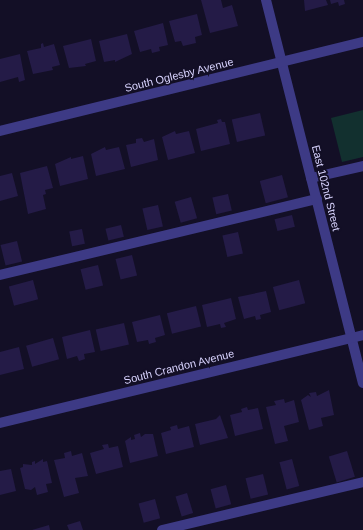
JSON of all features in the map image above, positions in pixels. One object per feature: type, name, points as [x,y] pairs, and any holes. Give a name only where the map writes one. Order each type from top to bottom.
[{"type":"street","name":"East 102nd Street","points":[[266,0],[363,383]]},
{"type":"street","name":"South Oglesby Avenue","points":[[0,131],[363,42]]},
{"type":"street","points":[[312,178],[363,166]]},
{"type":"street","points":[[0,275],[316,199]]},
{"type":"street","name":"South Crandon Avenue","points":[[0,423],[363,335]]},
{"type":"street","points":[[162,530],[363,482]]},
{"type":"green space","points":[[363,110],[363,157],[342,162],[331,118]]},
{"type":"building","points":[[201,0],[221,0],[223,8],[232,5],[238,26],[210,33]]},
{"type":"building","points":[[304,0],[326,0],[328,5],[305,11]]},
{"type":"building","points":[[330,0],[344,0],[345,4],[339,6],[338,2],[331,4]]},
{"type":"building","points":[[197,14],[202,35],[195,37],[196,43],[183,46],[181,41],[175,42],[169,21]]},
{"type":"building","points":[[163,23],[168,45],[159,47],[160,51],[152,53],[151,49],[140,52],[134,31]]},
{"type":"building","points":[[127,34],[132,54],[115,62],[115,60],[104,62],[99,41]]},
{"type":"building","points":[[91,39],[96,61],[85,64],[86,66],[69,68],[63,46]]},
{"type":"building","points":[[43,43],[44,47],[54,44],[60,65],[52,67],[53,70],[33,74],[27,51],[41,48],[41,44]]},
{"type":"building","points":[[20,54],[25,80],[19,82],[18,77],[0,82],[0,59]]},
{"type":"building","points":[[260,113],[265,135],[237,142],[232,120]]},
{"type":"building","points":[[221,119],[222,122],[225,122],[230,144],[201,151],[196,129],[218,123],[217,120]]},
{"type":"building","points":[[175,131],[176,134],[189,131],[195,153],[168,160],[162,137]]},
{"type":"building","points":[[142,138],[144,142],[154,139],[158,160],[131,167],[126,145],[136,143],[136,139]]},
{"type":"building","points":[[105,147],[106,150],[119,147],[125,169],[96,176],[91,154]]},
{"type":"building","points":[[83,156],[88,179],[60,186],[55,164],[71,157],[71,159]]},
{"type":"building","points":[[47,166],[53,188],[45,190],[46,194],[43,195],[46,209],[28,214],[20,173]]},
{"type":"building","points":[[12,173],[18,196],[0,201],[0,176]]},
{"type":"building","points":[[282,175],[288,197],[266,203],[260,181]]},
{"type":"building","points":[[228,194],[232,211],[216,214],[212,198]]},
{"type":"building","points":[[191,197],[197,218],[181,223],[175,202]]},
{"type":"building","points":[[158,205],[163,226],[147,230],[142,209]]},
{"type":"building","points":[[292,215],[295,227],[277,231],[275,219]]},
{"type":"building","points":[[121,225],[124,237],[108,241],[105,229]]},
{"type":"building","points":[[82,229],[85,244],[72,246],[69,231]]},
{"type":"building","points":[[238,232],[243,253],[227,257],[222,236]]},
{"type":"building","points":[[17,241],[22,261],[6,265],[1,245]]},
{"type":"building","points":[[132,255],[137,275],[121,279],[116,259]]},
{"type":"building","points":[[98,265],[103,285],[86,290],[81,269]]},
{"type":"building","points":[[33,280],[38,299],[14,306],[9,286]]},
{"type":"building","points":[[299,280],[305,303],[279,310],[273,287]]},
{"type":"building","points":[[266,291],[271,312],[260,315],[261,319],[256,320],[255,316],[244,319],[238,297]]},
{"type":"building","points":[[231,298],[236,319],[224,323],[226,327],[221,328],[220,324],[207,327],[202,305]]},
{"type":"building","points":[[196,306],[201,326],[172,334],[167,313]]},
{"type":"building","points":[[160,315],[165,335],[155,338],[156,342],[149,344],[148,340],[137,342],[132,322]]},
{"type":"building","points":[[124,323],[129,344],[101,351],[96,330]]},
{"type":"building","points":[[90,330],[95,352],[84,354],[85,359],[79,361],[77,356],[67,359],[62,337]]},
{"type":"building","points":[[53,338],[59,359],[32,367],[26,346]]},
{"type":"building","points":[[19,347],[24,369],[0,375],[0,352]]},
{"type":"building","points":[[329,390],[334,415],[321,418],[323,426],[309,430],[301,400],[308,395],[311,397],[309,393],[316,392],[317,396]]},
{"type":"building","points":[[284,399],[285,403],[294,400],[299,422],[284,426],[288,441],[275,444],[266,407],[276,405],[274,401]]},
{"type":"building","points":[[247,407],[248,410],[258,408],[263,429],[235,436],[230,415],[242,412],[241,409]]},
{"type":"building","points":[[220,415],[228,438],[200,445],[195,424],[216,419]]},
{"type":"building","points":[[177,425],[178,429],[189,426],[194,447],[166,454],[161,433],[171,430],[170,427]]},
{"type":"building","points":[[140,433],[141,437],[145,434],[153,434],[158,456],[130,463],[125,441],[131,437],[131,440],[135,439],[134,435]]},
{"type":"building","points":[[108,444],[109,448],[118,446],[123,467],[96,474],[90,453],[104,449],[102,445]]},
{"type":"building","points":[[71,451],[72,456],[82,453],[88,476],[75,478],[79,493],[64,497],[54,460],[65,458],[64,453]]},
{"type":"building","points":[[347,451],[355,477],[337,482],[329,457]]},
{"type":"building","points":[[43,459],[43,462],[47,461],[52,483],[46,484],[48,492],[37,495],[35,487],[31,490],[25,489],[20,468],[23,467],[23,464],[32,465],[32,462],[35,461],[35,464]]},
{"type":"building","points":[[292,459],[299,486],[287,489],[279,462]]},
{"type":"building","points":[[11,469],[16,491],[0,495],[0,471]]},
{"type":"building","points":[[263,474],[268,494],[251,499],[246,478]]},
{"type":"building","points":[[226,485],[231,504],[216,508],[211,489]]},
{"type":"building","points":[[187,493],[193,513],[182,517],[176,497]]},
{"type":"building","points":[[155,499],[160,518],[144,523],[139,503]]},
{"type":"building","points":[[80,521],[83,530],[69,530],[67,525]]},
{"type":"building","points":[[49,525],[50,530],[32,530]]}]
